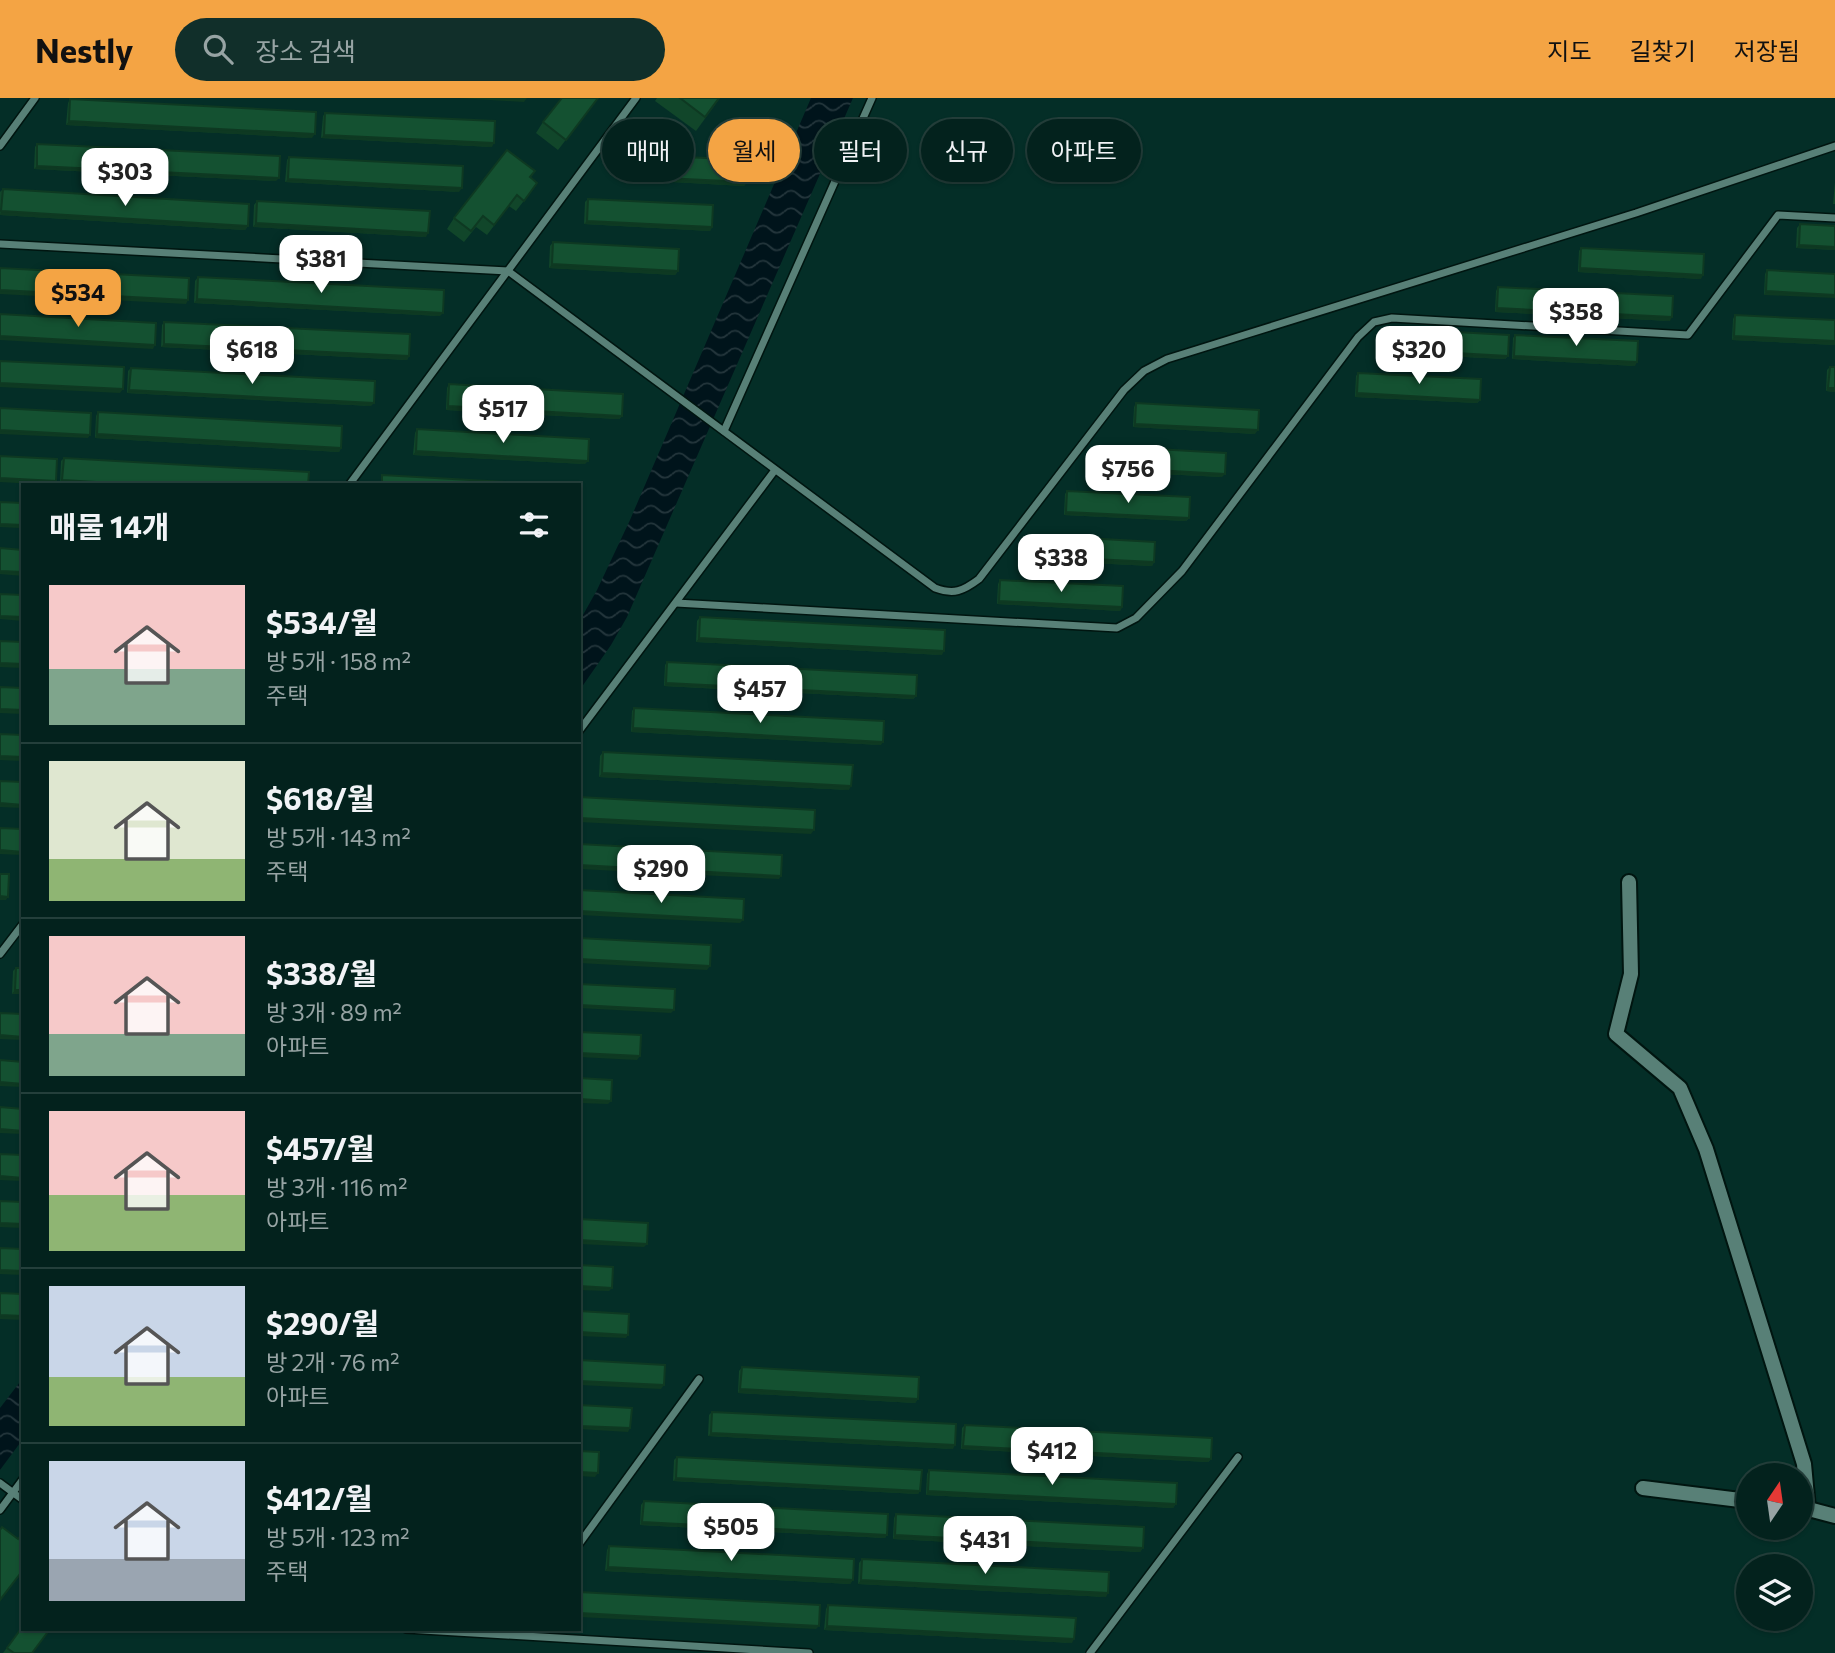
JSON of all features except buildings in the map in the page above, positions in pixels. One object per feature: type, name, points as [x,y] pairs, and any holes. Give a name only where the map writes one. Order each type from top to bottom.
[{"type":"street","points":[[1629,883],[1631,974],[1616,1034],[1680,1088],[1706,1149],[1804,1463]]},
{"type":"street","points":[[1643,1488],[1736,1500]]},
{"type":"street","points":[[1813,1509],[1835,1516]]},
{"type":"lane","points":[[0,146],[36,98]]},
{"type":"lane","points":[[350,483],[636,98]]},
{"type":"lane","points":[[724,431],[872,98]]},
{"type":"lane","points":[[0,244],[508,271],[935,588],[950,593],[964,590],[979,579],[1124,390],[1144,371],[1167,359],[1636,213],[1835,146]]},
{"type":"lane","points":[[676,603],[1117,628],[1136,618],[1182,571],[1358,337],[1374,322],[1392,318],[1688,335],[1779,215],[1835,218]]},
{"type":"lane","points":[[581,728],[775,470]]},
{"type":"lane","points":[[0,954],[21,927]]},
{"type":"lane","points":[[581,1541],[699,1379]]},
{"type":"lane","points":[[1090,1653],[1238,1457]]},
{"type":"lane","points":[[0,1510],[21,1482]]},
{"type":"lane","points":[[0,1483],[21,1499]]},
{"type":"lane","points":[[479,1631],[810,1653]]},
{"type":"water","points":[[811,98],[853,98],[844,119],[814,119],[814,182],[816,182],[627,617],[581,688],[581,618],[630,520],[775,182],[800,182],[800,124]]},
{"type":"water","points":[[21,1381],[21,1442],[0,1470],[0,1408]]}]
